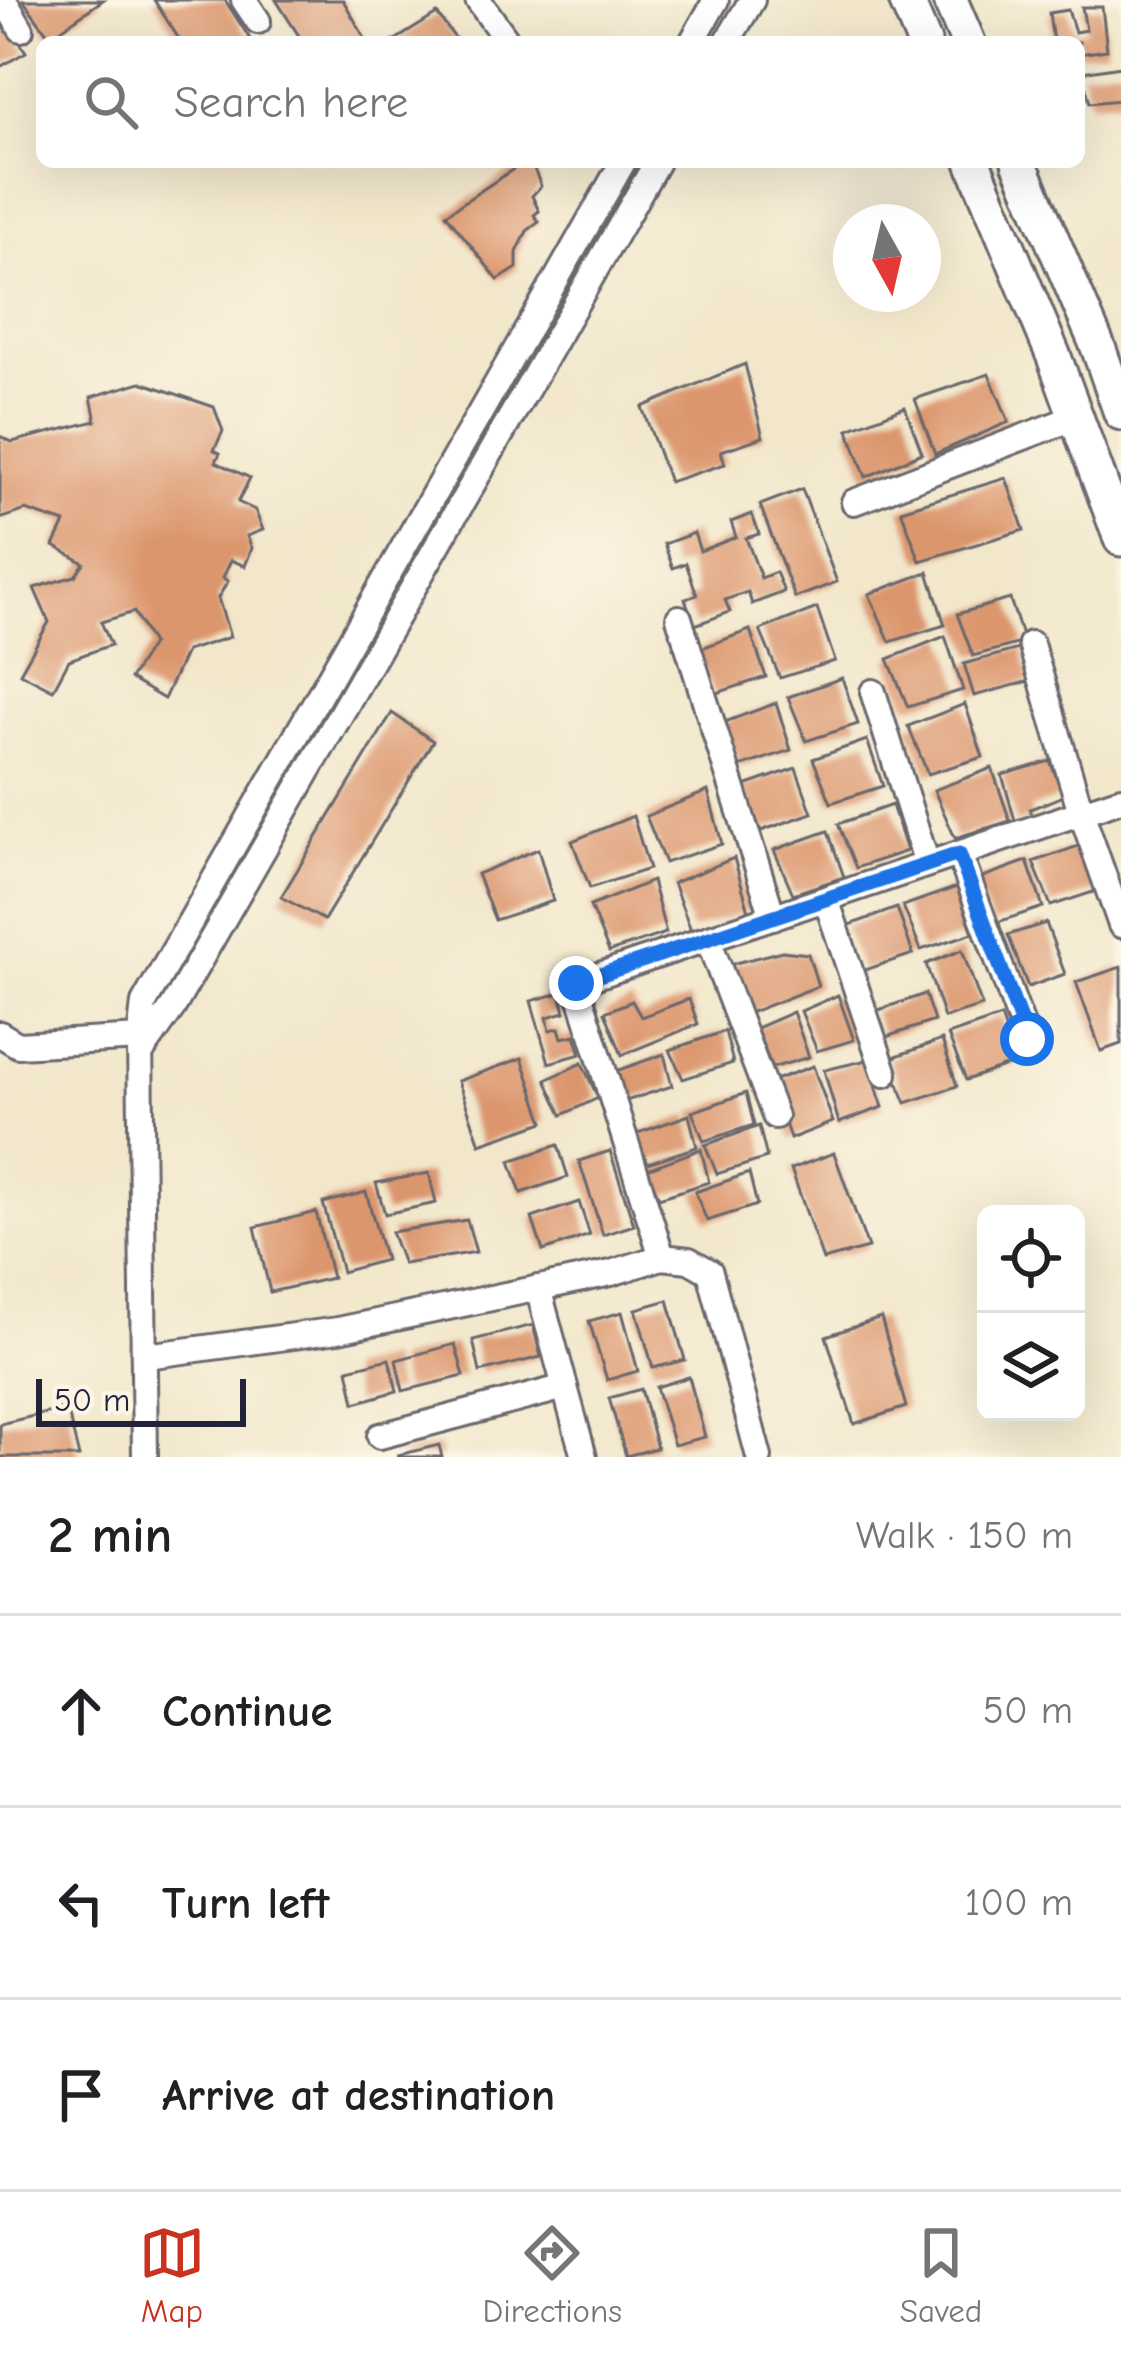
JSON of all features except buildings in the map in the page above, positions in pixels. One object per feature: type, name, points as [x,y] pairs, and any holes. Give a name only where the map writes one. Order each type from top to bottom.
[{"type":"main road","points":[[906,0],[921,36]]},
{"type":"main road","points":[[950,0],[965,36]]},
{"type":"main road","points":[[976,168],[1121,538]]},
{"type":"main road","points":[[1022,168],[1112,359],[1121,413]]},
{"type":"street","points":[[4,0],[21,29]]},
{"type":"street","points":[[478,0],[504,36]]},
{"type":"street","points":[[695,36],[716,0]]},
{"type":"street","points":[[731,36],[752,0]]},
{"type":"street","points":[[598,168],[628,212]]},
{"type":"street","points":[[145,1457],[140,1046],[144,1003],[620,168]]},
{"type":"street","points":[[140,1046],[185,986],[654,168]]},
{"type":"street","points":[[854,502],[1076,417]]},
{"type":"street","points":[[679,618],[773,916]]},
{"type":"street","points":[[1031,644],[1121,926]]},
{"type":"street","points":[[873,692],[927,865]]},
{"type":"street","points":[[662,1257],[576,983],[1121,799]]},
{"type":"street","points":[[959,854],[1027,1039]]},
{"type":"street","points":[[826,899],[885,1074]]},
{"type":"street","points":[[708,939],[775,1115]]},
{"type":"street","points":[[6,1042],[140,1046]]},
{"type":"street","points":[[146,1356],[338,1330],[662,1257],[688,1260],[710,1272],[759,1457]]},
{"type":"street","points":[[538,1288],[584,1457]]},
{"type":"street","points":[[380,1436],[565,1387]]},
{"type":"route","points":[[576,983],[959,854],[1027,1039]]}]
